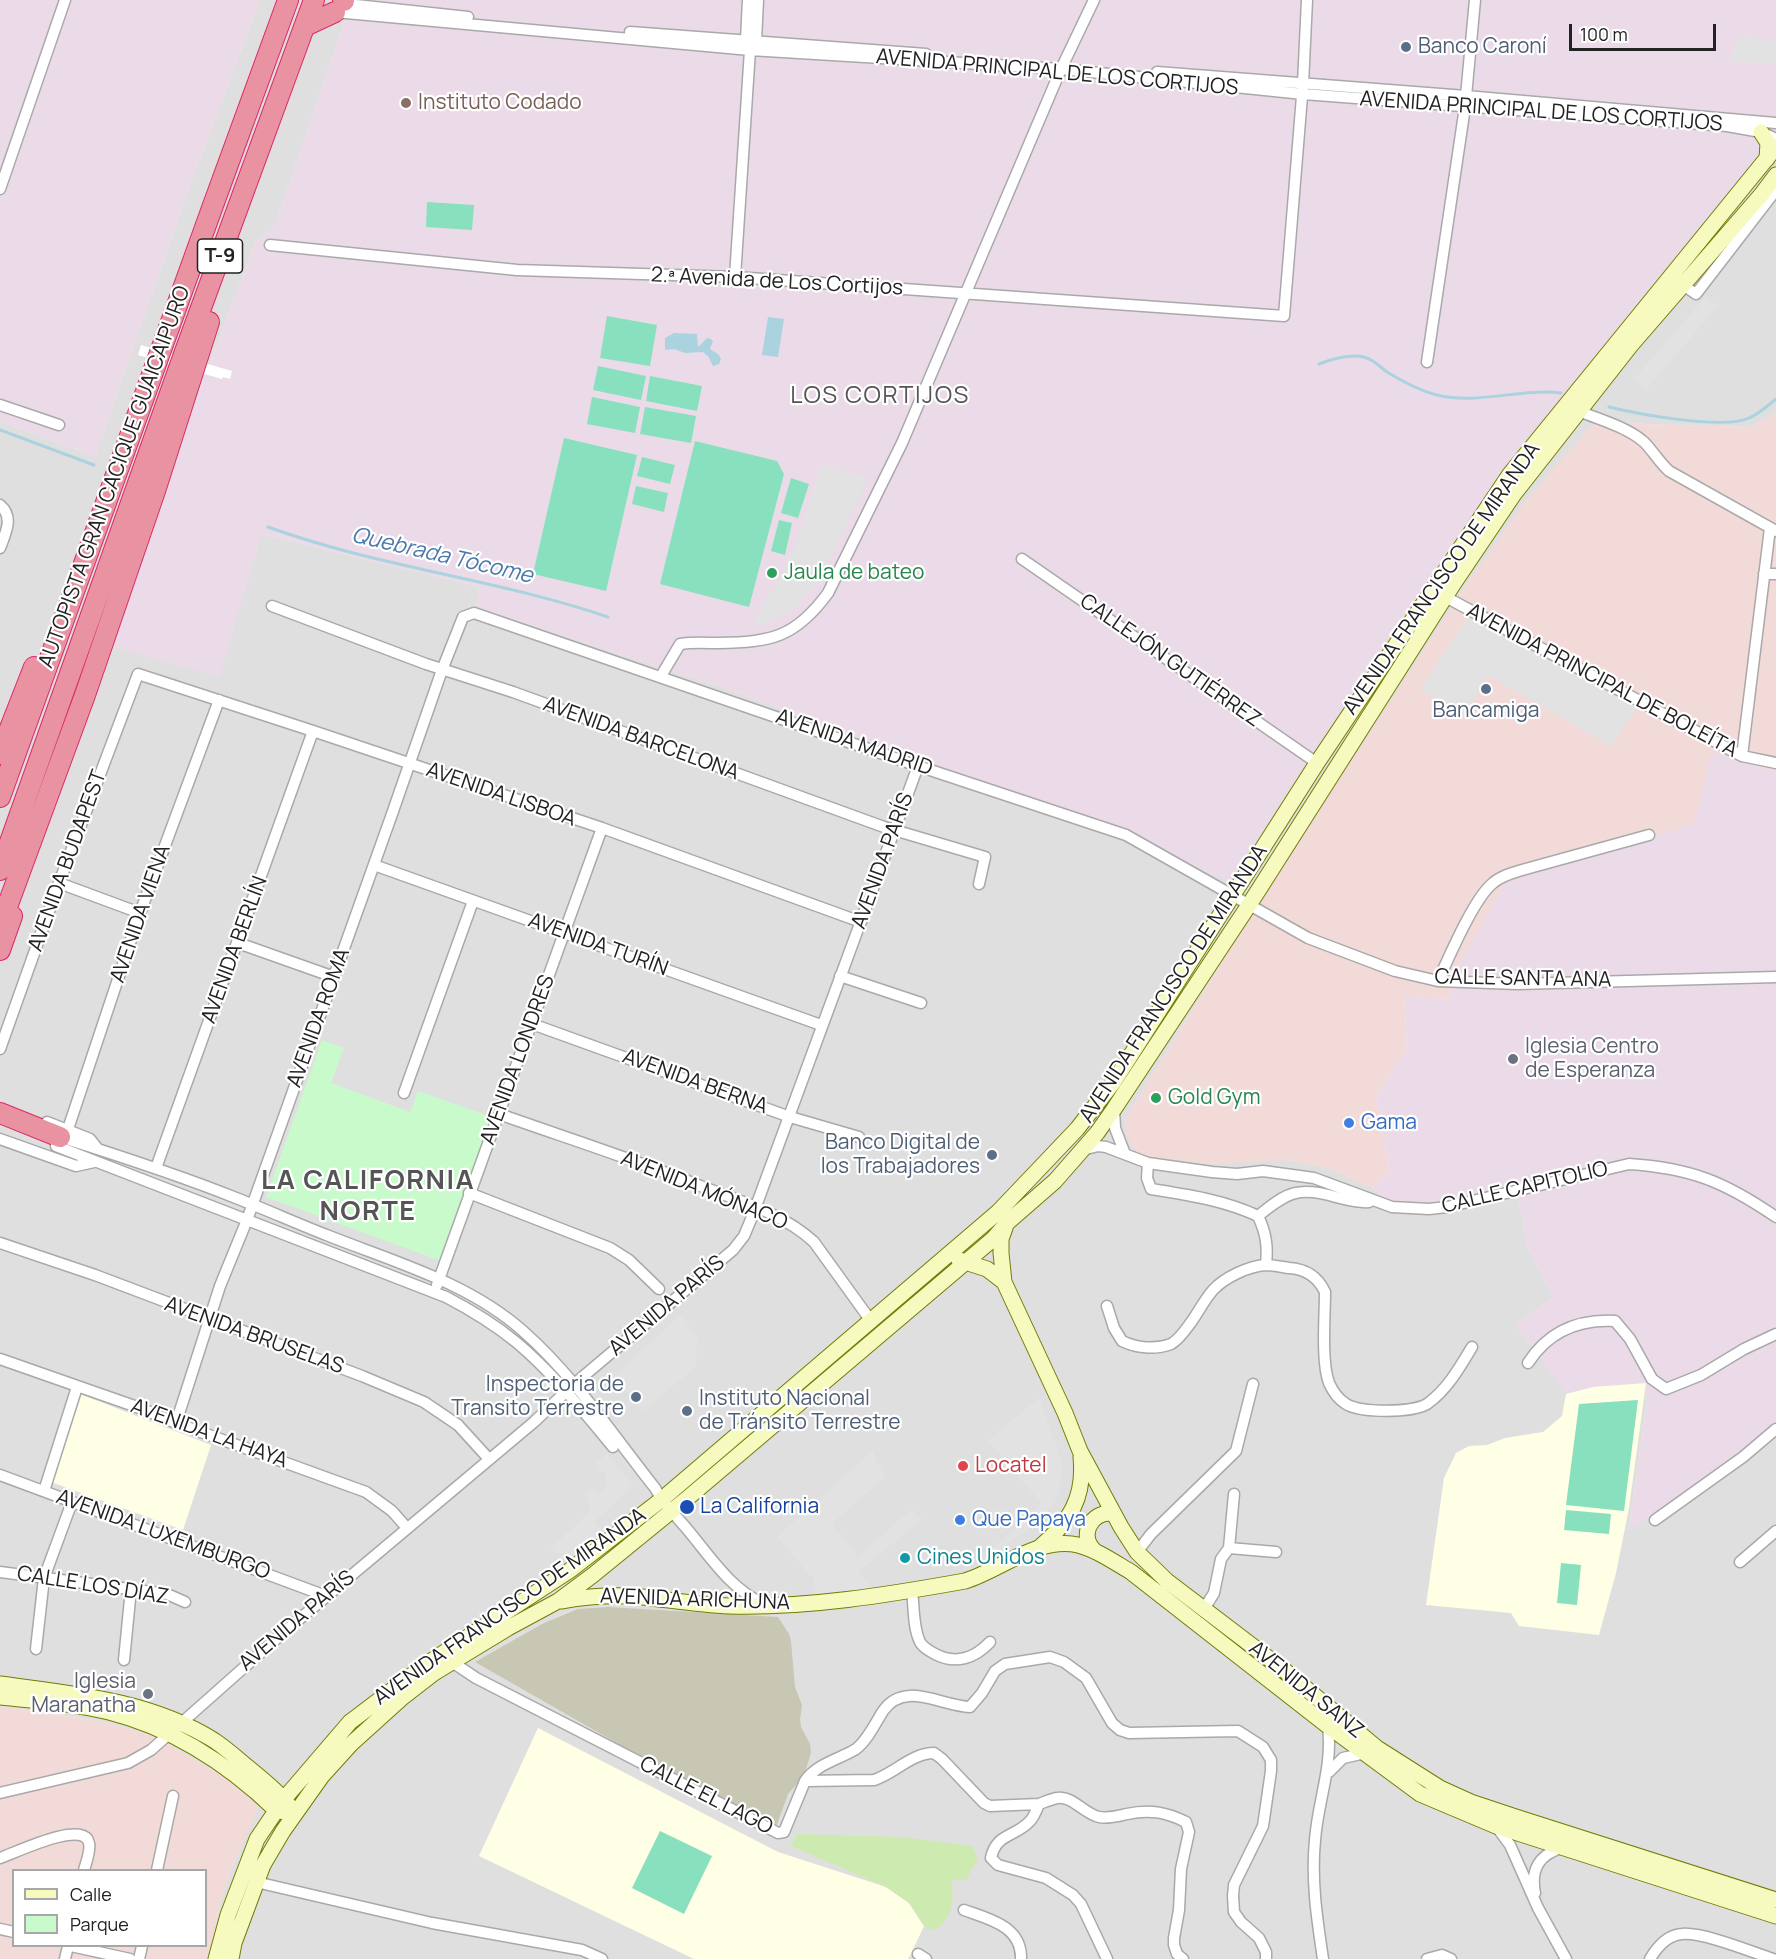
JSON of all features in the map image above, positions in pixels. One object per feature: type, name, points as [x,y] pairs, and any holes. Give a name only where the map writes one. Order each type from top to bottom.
[{"type":"highway","name":"AUTOPISTA GRAN CACIQUE GUAICAIPURO","points":[[0,797],[120,467],[280,10],[288,0]]},
{"type":"highway","name":"AUTOPISTA GRAN CACIQUE GUAICAIPURO","points":[[0,870],[314,0]]},
{"type":"highway","points":[[305,26],[341,4]]},
{"type":"highway","points":[[0,926],[85,695],[155,491],[223,279],[241,197]]},
{"type":"highway","points":[[0,754],[104,486],[120,467]]},
{"type":"highway","points":[[0,950],[62,773],[85,695]]},
{"type":"highway","points":[[0,1113],[61,1138]]},
{"type":"highway","points":[[0,1124],[61,1138]]},
{"type":"main road","points":[[1761,132],[1772,153]]},
{"type":"main road","name":"AVENIDA FRANCISCO DE MIRANDA","points":[[231,1959],[256,1882],[283,1831],[321,1776],[351,1744],[403,1697],[452,1662],[558,1601],[593,1575],[666,1505],[871,1321],[998,1212],[1077,1129],[1113,1083],[1317,763],[1510,474],[1772,153]]},
{"type":"main road","name":"AVENIDA FRANCISCO DE MIRANDA","points":[[216,1959],[228,1915],[257,1839],[280,1804],[350,1722],[428,1663],[666,1505],[993,1239],[1008,1222],[1055,1181],[1097,1133],[1249,905],[1445,597],[1514,494],[1631,345],[1683,285],[1770,193],[1776,175]]},
{"type":"main road","points":[[1004,1282],[1001,1239],[1008,1222]]},
{"type":"main road","points":[[937,1265],[951,1259],[967,1261],[987,1269],[1004,1282]]},
{"type":"main road","name":"AVENIDA SANZ","points":[[1004,1282],[1065,1413],[1080,1451],[1113,1513],[1137,1552],[1167,1581],[1284,1670],[1377,1748],[1440,1788],[1470,1802],[1776,1900]]},
{"type":"main road","points":[[1040,1547],[1059,1528],[1076,1504],[1082,1478],[1080,1451]]},
{"type":"main road","points":[[1097,1552],[1092,1549],[1087,1538],[1088,1526],[1093,1518],[1104,1513],[1113,1513]]},
{"type":"main road","name":"AVENIDA SANZ","points":[[1040,1547],[1075,1544],[1097,1552],[1131,1572],[1328,1726],[1420,1794],[1496,1826],[1776,1916]]},
{"type":"main road","name":"AVENIDA ARICHUNA","points":[[558,1601],[595,1596],[625,1596],[728,1606],[848,1599],[912,1590],[978,1577],[1040,1547]]},
{"type":"main road","points":[[0,1684],[100,1698],[140,1708],[174,1728]]},
{"type":"main road","points":[[0,1697],[106,1711],[174,1728],[216,1742],[280,1804],[295,1814]]},
{"type":"street","points":[[0,189],[65,0]]},
{"type":"street","points":[[748,0],[751,44]]},
{"type":"street","points":[[735,277],[751,44],[758,0]]},
{"type":"street","points":[[661,675],[680,644],[750,643],[772,638],[795,628],[814,611],[828,593],[902,443],[1094,0]]},
{"type":"street","points":[[1303,89],[1307,0]]},
{"type":"street","points":[[1427,362],[1466,101],[1475,0]]},
{"type":"street","name":"AVENIDA PRINCIPAL DE LOS CORTIJOS","points":[[341,4],[545,26],[751,44],[1064,67],[1303,89],[1776,123]]},
{"type":"street","name":"2.ª Avenida de Los Cortijos","points":[[270,245],[517,270],[735,277],[1284,316],[1303,89]]},
{"type":"street","name":"AVENIDA PRINCIPAL DE LOS CORTIJOS","points":[[1466,101],[1727,126],[1761,132],[1776,139]]},
{"type":"street","points":[[0,405],[59,425]]},
{"type":"street","points":[[1579,411],[1636,436],[1647,445],[1669,471],[1773,529],[1764,574],[1742,756]]},
{"type":"street","points":[[0,505],[7,512],[7,528],[0,548]]},
{"type":"street","name":"CALLEJÓN GUTIÉRREZ","points":[[1022,559],[1317,763]]},
{"type":"street","points":[[1764,574],[1776,574]]},
{"type":"street","name":"AVENIDA PRINCIPAL DE BOLEÍTA","points":[[1432,589],[1742,756],[1776,763]]},
{"type":"street","name":"AVENIDA BARCELONA","points":[[272,606],[442,670],[513,692],[894,830],[985,857],[979,884]]},
{"type":"street","name":"AVENIDA MADRID","points":[[466,614],[474,613],[661,675],[918,766],[1126,835],[1249,905]]},
{"type":"street","name":"AVENIDA ROMA","points":[[176,1423],[220,1286],[247,1220],[442,670],[466,614]]},
{"type":"street","name":"AVENIDA LISBOA","points":[[138,674],[602,828],[861,922]]},
{"type":"street","name":"AVENIDA BUDAPEST","points":[[0,1049],[59,883],[138,674]]},
{"type":"street","name":"AVENIDA VIENA","points":[[61,1138],[140,913],[219,700]]},
{"type":"street","name":"AVENIDA BERLÍN","points":[[156,1168],[313,731]]},
{"type":"street","name":"AVENIDA PARÍS","points":[[0,1793],[128,1763],[151,1750],[326,1596],[534,1422],[569,1388],[733,1250],[744,1236],[790,1116],[821,1025],[918,766]]},
{"type":"street","name":"AVENIDA LONDRES","points":[[435,1291],[602,828]]},
{"type":"street","points":[[1438,981],[1471,915],[1492,883],[1522,870],[1649,835]]},
{"type":"street","name":"AVENIDA TURÍN","points":[[374,865],[821,1025]]},
{"type":"street","points":[[59,883],[140,913]]},
{"type":"street","points":[[404,1093],[473,901]]},
{"type":"street","name":"CALLE SANTA ANA","points":[[1249,905],[1308,938],[1395,971],[1438,981],[1516,984],[1776,977]]},
{"type":"street","points":[[238,943],[334,977]]},
{"type":"street","points":[[840,976],[921,1003]]},
{"type":"street","name":"AVENIDA BERNA","points":[[532,1024],[790,1116],[859,1137]]},
{"type":"street","points":[[0,1106],[61,1138],[96,1162],[435,1291],[488,1321],[569,1388]]},
{"type":"street","points":[[1114,1109],[1115,1128],[1125,1154]]},
{"type":"street","name":"AVENIDA MÓNACO","points":[[499,1113],[647,1165],[755,1207],[802,1232],[813,1242],[871,1321]]},
{"type":"street","points":[[61,1138],[156,1168],[252,1205],[439,1279],[490,1307],[522,1331],[569,1388],[578,1404],[650,1491],[666,1505],[732,1581],[745,1594],[765,1605]]},
{"type":"street","points":[[0,1139],[76,1166],[96,1162]]},
{"type":"street","name":"CALLE CAPITOLIO","points":[[1081,1150],[1098,1146],[1106,1147],[1148,1163],[1212,1172],[1237,1174],[1263,1171],[1314,1178],[1392,1207],[1438,1208],[1629,1164],[1648,1164],[1680,1170],[1719,1183],[1750,1199],[1776,1217]]},
{"type":"street","points":[[1148,1163],[1147,1178],[1151,1188],[1211,1199],[1258,1216],[1266,1232],[1268,1248],[1266,1265]]},
{"type":"street","points":[[1258,1216],[1286,1196],[1302,1191],[1316,1191],[1352,1202],[1373,1201]]},
{"type":"street","points":[[469,1193],[610,1248],[629,1260],[659,1289]]},
{"type":"street","name":"AVENIDA BRUSELAS","points":[[0,1243],[95,1275],[362,1376],[424,1402],[458,1425],[489,1459]]},
{"type":"street","points":[[1107,1306],[1114,1328],[1122,1341],[1138,1347],[1161,1346],[1172,1343],[1183,1334],[1214,1289],[1228,1278],[1266,1265],[1296,1268],[1310,1274],[1320,1282],[1325,1292],[1326,1370],[1335,1395],[1348,1405],[1368,1410],[1391,1411],[1425,1405],[1456,1373],[1472,1347]]},
{"type":"street","points":[[1528,1363],[1542,1344],[1570,1327],[1595,1321],[1615,1321],[1630,1339],[1652,1379],[1663,1388],[1669,1389],[1701,1375],[1744,1349],[1776,1334]]},
{"type":"street","name":"AVENIDA LA HAYA","points":[[0,1359],[366,1492],[392,1511],[407,1528]]},
{"type":"street","points":[[1137,1552],[1151,1534],[1236,1451],[1253,1384]]},
{"type":"street","points":[[44,1491],[77,1387]]},
{"type":"street","points":[[1655,1520],[1743,1457],[1776,1429]]},
{"type":"street","name":"AVENIDA LUXEMBURGO","points":[[0,1475],[326,1596]]},
{"type":"street","points":[[1204,1609],[1215,1593],[1221,1559],[1229,1548],[1234,1494]]},
{"type":"street","points":[[36,1649],[44,1578],[72,1502]]},
{"type":"street","points":[[1740,1562],[1776,1531]]},
{"type":"street","points":[[1229,1548],[1276,1552]]},
{"type":"street","name":"CALLE LOS DÍAZ","points":[[0,1572],[167,1594],[185,1602]]},
{"type":"street","points":[[124,1660],[131,1589]]},
{"type":"street","points":[[912,1590],[917,1634],[921,1645],[925,1648],[955,1661],[980,1653],[990,1642]]},
{"type":"street","points":[[805,1780],[812,1772],[859,1746],[888,1704],[899,1696],[918,1696],[970,1707],[982,1693],[995,1671],[1005,1664],[1050,1657],[1064,1662],[1086,1678],[1112,1723],[1120,1730],[1129,1733],[1238,1731],[1263,1747],[1271,1760],[1263,1826],[1242,1865],[1234,1885],[1233,1896],[1234,1912],[1241,1922],[1259,1938],[1266,1952],[1266,1959]]},
{"type":"street","name":"CALLE EL LAGO","points":[[452,1662],[476,1678],[778,1833],[784,1832],[805,1780]]},
{"type":"street","points":[[1323,1959],[1314,1897],[1313,1856],[1330,1751],[1328,1726]]},
{"type":"street","points":[[1327,1775],[1342,1758],[1365,1752]]},
{"type":"street","points":[[805,1780],[874,1780],[885,1777],[922,1755],[934,1753],[942,1758],[984,1803],[990,1806],[1039,1804],[1058,1797],[1067,1798],[1098,1817],[1110,1818],[1153,1810],[1186,1822],[1189,1832],[1180,1869],[1179,1911],[1174,1938],[1177,1954],[1183,1959]]},
{"type":"street","points":[[157,1869],[173,1796]]},
{"type":"street","points":[[1039,1804],[1032,1820],[1021,1829],[998,1841],[992,1850],[991,1858],[998,1865],[1046,1878],[1072,1895],[1081,1904],[1107,1959]]},
{"type":"street","points":[[1496,1826],[1510,1845],[1538,1908],[1566,1959]]},
{"type":"street","points":[[0,1858],[67,1833],[79,1833],[86,1836],[90,1844],[84,1869]]},
{"type":"street","points":[[1538,1908],[1533,1881],[1536,1867],[1550,1853],[1565,1847]]},
{"type":"street","points":[[256,1882],[432,1923],[582,1950],[602,1959]]},
{"type":"street","points":[[964,1910],[997,1921],[1010,1930],[1022,1950],[1021,1959]]},
{"type":"street","points":[[1650,1959],[1663,1942],[1681,1934],[1704,1937],[1773,1959]]},
{"type":"street","points":[[74,1947],[130,1959]]},
{"type":"street","points":[[1427,1959],[1442,1954],[1451,1959]]},
{"type":"shaded area","points":[[0,0],[260,0],[193,177],[95,456],[0,422]]},
{"type":"shaded area","points":[[260,0],[352,0],[274,228],[256,242],[186,426],[259,542],[262,534],[479,587],[477,607],[736,692],[1149,845],[1229,881],[1341,717],[1409,609],[1477,509],[1605,344],[1776,143],[1776,412],[1749,427],[1643,424],[1623,422],[1601,415],[1236,939],[1125,1120],[1125,1128],[1207,1164],[1274,1159],[1329,1168],[1372,1188],[1390,1203],[1444,1203],[1516,1183],[1527,1246],[1553,1297],[1516,1325],[1593,1387],[1646,1383],[1647,1402],[1629,1529],[1776,1428],[1776,1959],[208,1959],[223,1893],[258,1806],[219,1774],[156,1737],[105,1722],[0,1706],[0,422],[95,456],[193,177]]},
{"type":"shaded area","points":[[352,0],[1776,0],[1776,143],[1605,344],[1477,509],[1409,609],[1236,879],[1229,881],[1149,845],[736,692],[477,607],[479,587],[262,534],[219,677],[112,646],[186,426],[256,242],[274,228]]},
{"type":"shaded area","points":[[1739,36],[1776,40],[1776,64],[1730,61]]},
{"type":"shaded area","points":[[1706,296],[1718,306],[1646,390],[1634,379]]},
{"type":"shaded area","points":[[1776,412],[1776,771],[1768,770],[1694,824],[1505,884],[1454,974],[1450,1000],[1404,995],[1407,1049],[1376,1096],[1390,1173],[1372,1188],[1329,1168],[1288,1160],[1207,1164],[1157,1159],[1137,1152],[1128,1139],[1125,1120],[1236,939],[1462,590],[1530,495],[1601,415],[1623,422],[1643,424],[1749,427]]},
{"type":"shaded area","points":[[821,465],[868,478],[819,582],[787,614],[752,627],[795,548]]},
{"type":"shaded area","points":[[1469,615],[1503,636],[1637,707],[1611,746],[1487,675],[1465,717],[1420,690]]},
{"type":"shaded area","points":[[1712,752],[1776,771],[1776,1428],[1682,1498],[1629,1530],[1647,1402],[1646,1384],[1593,1387],[1566,1394],[1515,1325],[1553,1297],[1527,1246],[1516,1183],[1425,1206],[1390,1203],[1372,1188],[1390,1173],[1376,1096],[1407,1049],[1404,995],[1450,1000],[1454,974],[1505,883],[1694,824]]},
{"type":"shaded area","points":[[681,1314],[697,1337],[696,1367],[643,1411],[614,1376]]},
{"type":"shaded area","points":[[1646,1383],[1629,1508],[1616,1573],[1599,1635],[1519,1626],[1511,1613],[1426,1605],[1444,1478],[1456,1453],[1469,1446],[1487,1445],[1505,1438],[1543,1432],[1562,1416],[1566,1394],[1593,1387]]},
{"type":"shaded area","points":[[80,1394],[211,1445],[183,1530],[51,1482]]},
{"type":"shaded area","points":[[1039,1398],[1062,1461],[1060,1490],[1052,1507],[1034,1524],[989,1555],[985,1555],[1042,1504],[988,1440]]},
{"type":"shaded area","points":[[873,1450],[886,1476],[832,1524],[858,1556],[912,1509],[922,1520],[859,1571],[872,1588],[817,1595],[813,1579],[777,1537]]},
{"type":"shaded area","points":[[607,1453],[634,1486],[595,1521],[601,1531],[574,1554],[571,1556],[549,1550],[589,1512],[589,1500],[585,1495],[592,1488],[599,1493],[606,1486],[606,1477],[596,1463]]},
{"type":"shaded area","points":[[608,1607],[778,1617],[791,1641],[795,1687],[802,1705],[801,1727],[810,1744],[811,1753],[805,1772],[788,1794],[774,1833],[475,1662],[542,1624],[578,1609]]},
{"type":"shaded area","points":[[0,1706],[105,1722],[156,1737],[219,1774],[259,1806],[223,1893],[208,1959],[0,1959]]},
{"type":"shaded area","points":[[538,1728],[778,1852],[886,1887],[909,1903],[924,1926],[910,1956],[908,1959],[694,1959],[479,1856]]},
{"type":"green space","points":[[427,202],[474,205],[472,230],[426,227]]},
{"type":"green space","points":[[607,316],[657,325],[650,366],[600,358]]},
{"type":"green space","points":[[598,366],[646,376],[641,400],[593,390]]},
{"type":"green space","points":[[650,376],[702,386],[697,411],[646,401]]},
{"type":"green space","points":[[592,397],[640,407],[635,433],[587,424]]},
{"type":"green space","points":[[645,407],[696,416],[691,443],[640,434]]},
{"type":"green space","points":[[564,438],[637,455],[606,591],[533,574]]},
{"type":"green space","points":[[695,441],[777,461],[784,474],[749,607],[660,584]]},
{"type":"green space","points":[[642,457],[675,465],[670,484],[637,476]]},
{"type":"green space","points":[[791,478],[809,484],[798,518],[781,513]]},
{"type":"green space","points":[[636,486],[668,493],[664,512],[632,504]]},
{"type":"green space","points":[[779,520],[792,523],[785,555],[771,551]]},
{"type":"green space","points":[[322,1040],[344,1048],[331,1083],[410,1112],[418,1091],[492,1117],[441,1261],[266,1197]]},
{"type":"green space","points":[[1638,1400],[1624,1511],[1566,1505],[1579,1404]]},
{"type":"green space","points":[[1566,1510],[1611,1514],[1609,1534],[1564,1530]]},
{"type":"green space","points":[[1561,1563],[1581,1565],[1577,1605],[1557,1603]]},
{"type":"green space","points":[[660,1831],[712,1856],[684,1914],[632,1888]]},
{"type":"green space","points":[[797,1834],[902,1837],[972,1846],[978,1858],[966,1880],[952,1880],[952,1902],[949,1914],[946,1920],[934,1930],[924,1926],[909,1903],[886,1887],[791,1846]]},
{"type":"water","points":[[768,317],[784,319],[778,357],[762,355]]},
{"type":"water","points":[[674,333],[697,334],[698,347],[707,338],[711,339],[713,341],[710,349],[719,355],[721,359],[719,364],[713,366],[703,352],[685,353],[674,349],[665,350],[665,338]]},
{"type":"pier","points":[[141,345],[232,371],[230,379],[223,377],[222,379],[138,355]]},
{"type":"waterway","name":"Quebrada Tócome","points":[[1319,364],[1347,357],[1364,357],[1418,388],[1452,398],[1561,393]]},
{"type":"waterway","name":"Quebrada Tócome","points":[[1609,407],[1680,420],[1720,422],[1749,418],[1776,399]]},
{"type":"waterway","name":"Quebrada Tócome","points":[[0,430],[94,465]]},
{"type":"waterway","name":"Quebrada Tócome","points":[[268,527],[352,553],[524,593],[608,617]]},
{"type":"place","name":"Banco Caroní","points":[[1406,47]]},
{"type":"place","name":"Instituto Codado","points":[[406,103]]},
{"type":"place","name":"Jaula de bateo","points":[[772,573]]},
{"type":"place","name":"Bancamiga","points":[[1486,689]]},
{"type":"place","name":"Iglesia Centro de Esperanza","points":[[1513,1059]]},
{"type":"place","name":"Gold Gym","points":[[1156,1098]]},
{"type":"place","name":"Gama","points":[[1349,1123]]},
{"type":"place","name":"Banco Digital de los Trabajadores","points":[[992,1155]]},
{"type":"place","name":"Inspectoria de Transito Terrestre","points":[[636,1397]]},
{"type":"place","name":"Instituto Nacional de Tránsito Terrestre","points":[[687,1411]]},
{"type":"place","name":"Locatel","points":[[963,1466]]},
{"type":"place","name":"La California","points":[[687,1507]]},
{"type":"place","name":"Que Papaya","points":[[960,1520]]},
{"type":"place","name":"Cines Unidos","points":[[905,1558]]},
{"type":"place","name":"Iglesia Maranatha","points":[[148,1694]]},
{"type":"district","name":"LOS CORTIJOS","points":[[880,396]]},
{"type":"district","name":"LA CALIFORNIA NORTE","points":[[368,1196]]}]
